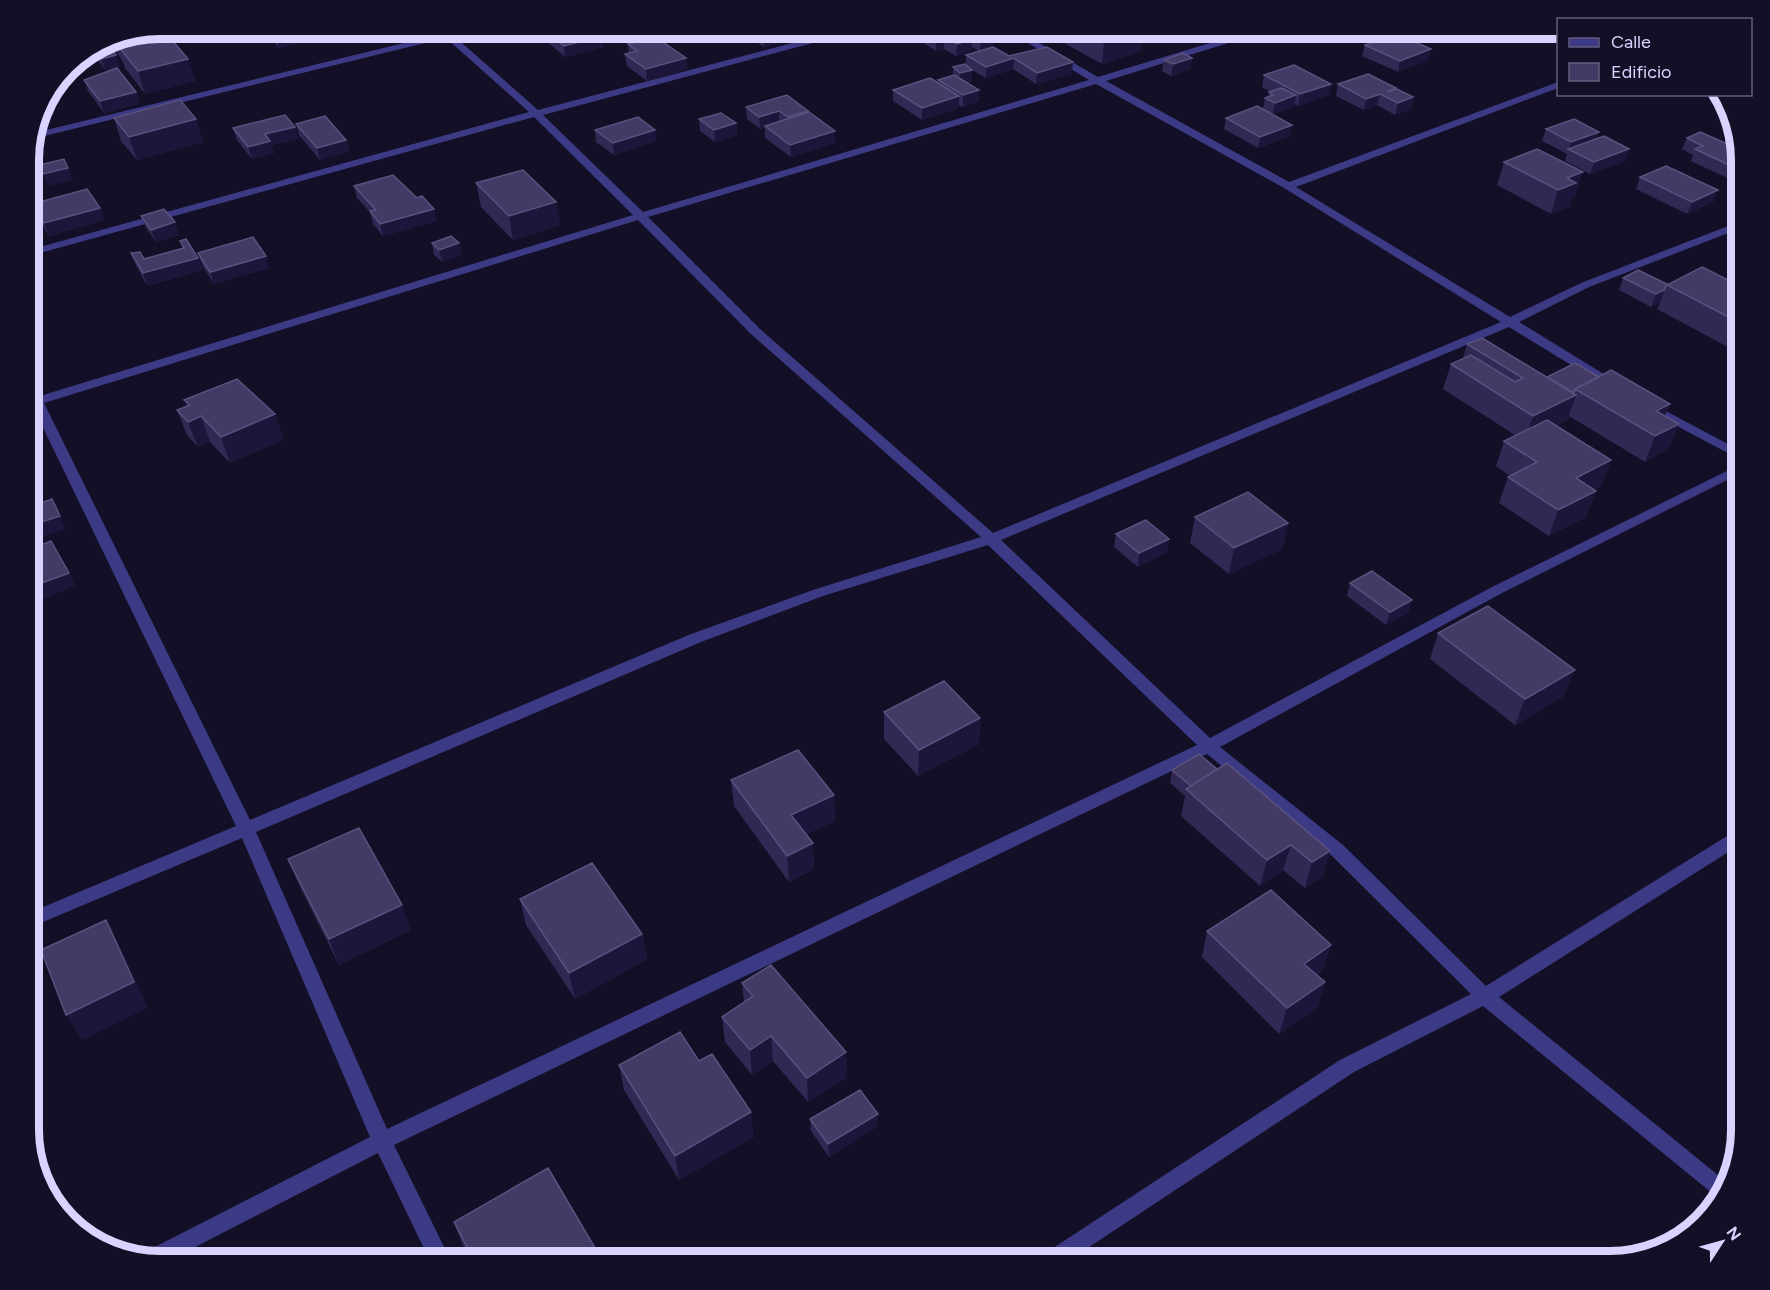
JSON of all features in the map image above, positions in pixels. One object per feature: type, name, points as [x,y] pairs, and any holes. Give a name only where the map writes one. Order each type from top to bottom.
[{"type":"street","points":[[42,134],[416,39]]},
{"type":"street","points":[[452,39],[563,138],[755,332],[991,539],[1208,746],[1337,850],[1485,996],[1717,1187]]},
{"type":"street","points":[[39,250],[814,39]]},
{"type":"street","points":[[1027,39],[1096,80],[1288,186],[1627,393],[1731,450]]},
{"type":"street","points":[[39,401],[640,216],[1228,39]]},
{"type":"street","points":[[1288,186],[1557,85]]},
{"type":"street","points":[[39,917],[696,638],[818,592],[991,539],[1510,322],[1585,285],[1731,228]]},
{"type":"street","points":[[39,415],[246,829],[382,1141],[436,1251]]},
{"type":"street","points":[[168,1251],[382,1141],[1208,746],[1497,590],[1731,473]]},
{"type":"street","points":[[1068,1251],[1347,1066],[1485,996],[1731,843]]},
{"type":"building","points":[[152,39],[171,39],[188,59],[138,71],[120,46]]},
{"type":"building","points":[[555,39],[591,39],[564,46]]},
{"type":"building","points":[[658,39],[686,58],[646,69],[625,54],[637,51],[628,44]]},
{"type":"building","points":[[946,39],[973,39],[957,44]]},
{"type":"building","points":[[1382,39],[1408,39],[1431,49],[1400,61],[1365,45]]},
{"type":"building","points":[[993,47],[1009,56],[1047,47],[1073,62],[1037,73],[1014,58],[986,67],[966,55]]},
{"type":"building","points":[[112,49],[116,55],[101,59],[98,56]]},
{"type":"building","points":[[1183,53],[1192,58],[1173,64],[1164,60]]},
{"type":"building","points":[[965,64],[972,70],[960,73],[953,67]]},
{"type":"building","points":[[1294,65],[1331,84],[1300,94],[1264,75]]},
{"type":"building","points":[[117,68],[136,92],[100,101],[84,80]]},
{"type":"building","points":[[1368,74],[1396,88],[1387,92],[1397,89],[1413,97],[1398,103],[1380,94],[1366,99],[1338,84]]},
{"type":"building","points":[[954,75],[979,90],[963,95],[938,80]]},
{"type":"building","points":[[930,78],[959,96],[922,108],[893,90]]},
{"type":"building","points":[[1281,88],[1296,95],[1275,103],[1265,98],[1273,95],[1269,92]]},
{"type":"building","points":[[787,95],[808,111],[788,117],[779,111],[759,117],[746,107]]},
{"type":"building","points":[[180,100],[196,119],[129,137],[114,118]]},
{"type":"building","points":[[1257,106],[1292,125],[1260,137],[1226,118]]},
{"type":"building","points":[[809,112],[835,131],[790,145],[765,126]]},
{"type":"building","points":[[721,113],[736,123],[714,130],[699,119]]},
{"type":"building","points":[[285,115],[295,127],[265,134],[270,141],[248,147],[233,128]]},
{"type":"building","points":[[325,116],[346,140],[317,148],[296,124]]},
{"type":"building","points":[[638,117],[655,130],[613,143],[595,130]]},
{"type":"building","points":[[1574,119],[1599,132],[1571,142],[1546,129]]},
{"type":"building","points":[[1700,132],[1730,145],[1731,166],[1695,149],[1703,146],[1687,138]]},
{"type":"building","points":[[1604,136],[1629,149],[1594,162],[1568,149]]},
{"type":"building","points":[[1537,149],[1583,172],[1567,178],[1576,183],[1558,190],[1504,162]]},
{"type":"building","points":[[64,159],[68,168],[43,174],[39,165]]},
{"type":"building","points":[[1666,166],[1718,190],[1692,202],[1640,177]]},
{"type":"building","points":[[523,170],[556,202],[509,216],[476,183]]},
{"type":"building","points":[[393,175],[417,198],[422,196],[434,209],[380,224],[370,211],[376,210],[354,186]]},
{"type":"building","points":[[87,189],[100,208],[44,223],[39,215],[39,202]]},
{"type":"building","points":[[164,209],[175,222],[151,230],[141,216]]},
{"type":"building","points":[[451,236],[459,243],[439,250],[432,243]]},
{"type":"building","points":[[253,237],[266,256],[210,272],[198,253]]},
{"type":"building","points":[[186,239],[198,258],[143,273],[131,253],[140,252],[144,259],[184,248],[180,241]]},
{"type":"building","points":[[1702,267],[1731,282],[1731,318],[1667,285]]},
{"type":"building","points":[[1638,270],[1667,284],[1664,290],[1656,294],[1623,278]]},
{"type":"building","points":[[1482,338],[1576,395],[1533,416],[1451,364],[1471,355],[1515,382],[1523,378],[1467,344]]},
{"type":"building","points":[[1575,363],[1599,377],[1575,389],[1574,393],[1547,377]]},
{"type":"building","points":[[1611,370],[1670,404],[1656,411],[1679,424],[1655,436],[1575,389]]},
{"type":"building","points":[[237,379],[275,414],[221,437],[201,416],[188,422],[177,410],[190,405],[184,400]]},
{"type":"building","points":[[1547,420],[1611,460],[1576,478],[1596,491],[1558,510],[1508,477],[1537,462],[1504,441]]},
{"type":"building","points":[[1248,492],[1288,523],[1234,548],[1195,517]]},
{"type":"building","points":[[52,499],[60,516],[39,523],[39,504]]},
{"type":"building","points":[[1146,520],[1169,539],[1139,553],[1116,534]]},
{"type":"building","points":[[51,541],[69,573],[39,584],[39,546]]},
{"type":"building","points":[[1372,571],[1412,600],[1390,612],[1350,583]]},
{"type":"building","points":[[1488,606],[1575,670],[1525,699],[1438,633]]},
{"type":"building","points":[[944,681],[980,718],[919,750],[884,712]]},
{"type":"building","points":[[798,750],[834,795],[791,815],[813,843],[787,856],[731,780]]},
{"type":"building","points":[[1199,754],[1217,769],[1191,786],[1172,770]]},
{"type":"building","points":[[1227,763],[1330,851],[1312,862],[1291,845],[1267,860],[1186,789]]},
{"type":"building","points":[[359,828],[402,905],[329,939],[288,859]]},
{"type":"building","points":[[592,863],[642,934],[569,973],[520,899]]},
{"type":"building","points":[[1271,890],[1331,945],[1304,964],[1325,982],[1287,1008],[1207,931]]},
{"type":"building","points":[[106,920],[134,982],[66,1015],[41,950]]},
{"type":"building","points":[[771,965],[846,1052],[807,1078],[771,1036],[750,1050],[722,1017],[753,996],[742,983]]},
{"type":"building","points":[[680,1032],[699,1061],[712,1054],[751,1112],[675,1156],[619,1065]]},
{"type":"building","points":[[860,1090],[878,1114],[828,1144],[810,1119]]},
{"type":"building","points":[[548,1168],[597,1251],[469,1251],[454,1222]]}]
